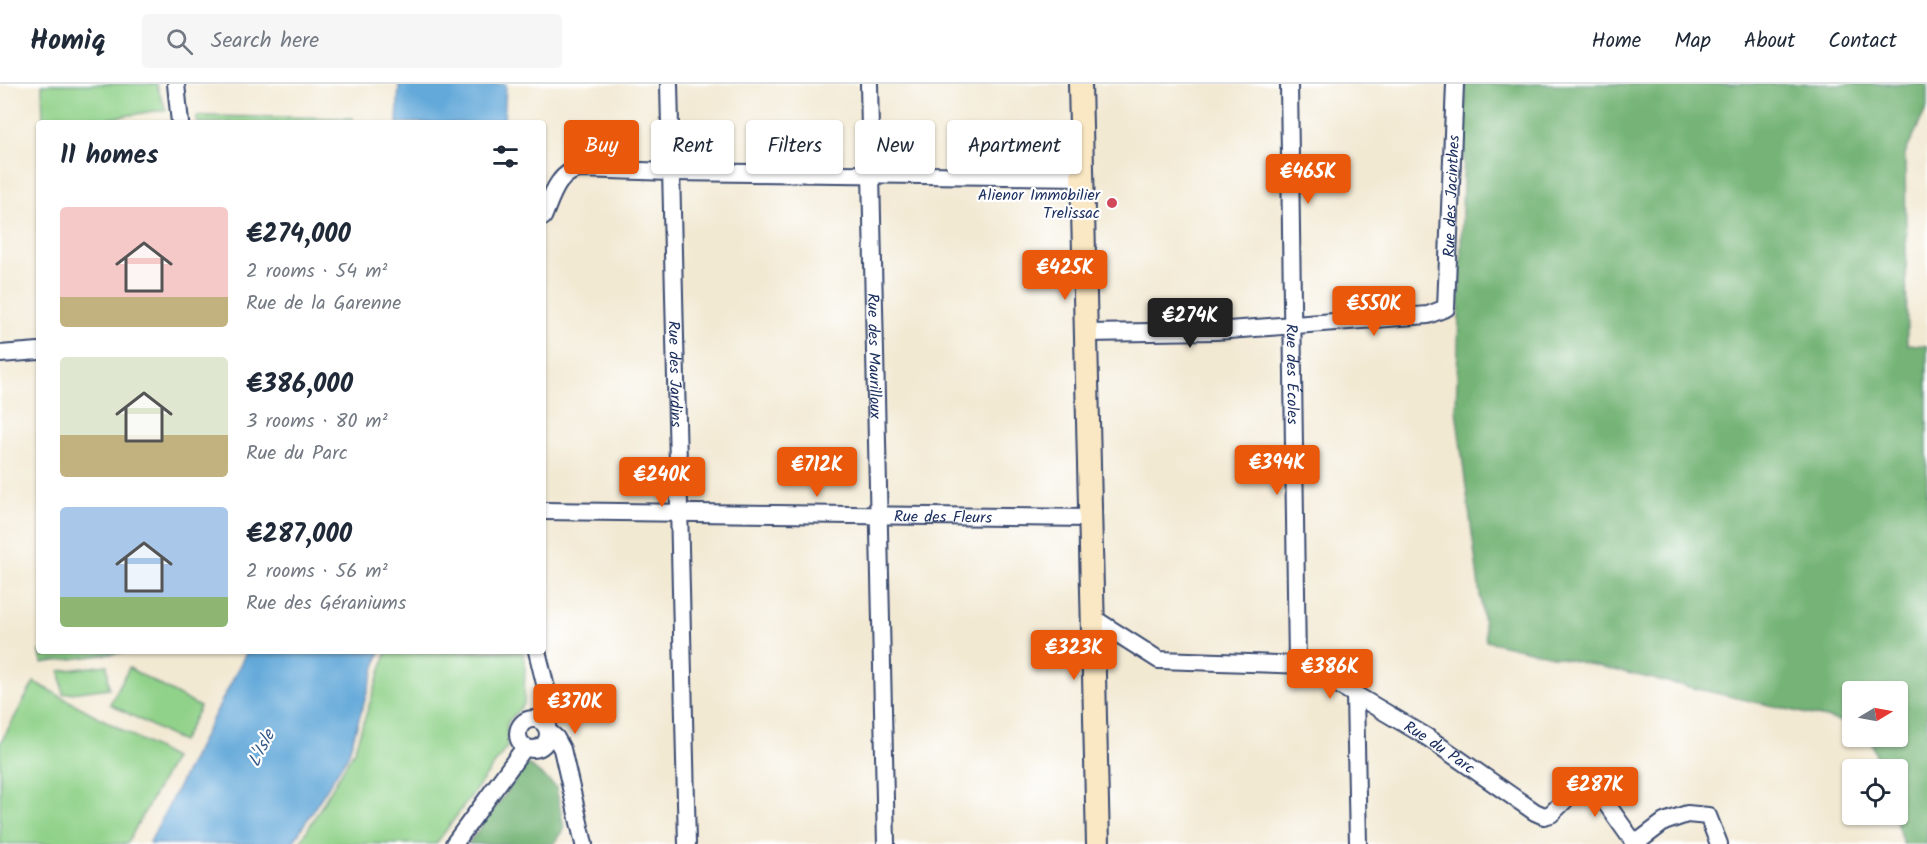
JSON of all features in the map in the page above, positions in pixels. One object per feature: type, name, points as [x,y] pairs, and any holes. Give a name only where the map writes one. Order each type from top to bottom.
[{"type":"main road","points":[[1080,84],[1098,844]]},
{"type":"street","points":[[176,84],[180,120]]},
{"type":"street","name":"Rue des Jardins","points":[[669,84],[670,120]]},
{"type":"street","name":"Rue des Maurilloux","points":[[868,84],[869,120]]},
{"type":"street","name":"Rue des Écoles","points":[[1289,84],[1297,664]]},
{"type":"street","name":"Rue des Jacinthes","points":[[1292,326],[1428,315],[1446,308],[1455,84]]},
{"type":"street","points":[[546,211],[556,188],[566,175],[580,169],[651,171]]},
{"type":"street","points":[[734,172],[855,173]]},
{"type":"street","name":"Rue des Jardins","points":[[671,174],[687,844]]},
{"type":"street","name":"Rue des Maurilloux","points":[[870,174],[886,844]]},
{"type":"street","points":[[923,174],[1082,177]]},
{"type":"street","points":[[1086,333],[1215,331],[1292,326]]},
{"type":"street","points":[[0,354],[36,351]]},
{"type":"street","name":"Rue des Fleurs","points":[[546,511],[1090,518]]},
{"type":"street","name":"Rue du Parc","points":[[1093,618],[1160,660],[1305,665],[1427,737],[1544,816],[1551,814],[1574,791],[1596,789],[1635,844]]},
{"type":"street","points":[[454,844],[532,747],[547,741],[542,726],[548,696],[538,654]]},
{"type":"street","points":[[1355,695],[1358,844]]},
{"type":"street","points":[[565,762],[549,750],[532,747],[519,739],[519,730],[524,723],[542,726],[560,743],[565,762],[584,844]]},
{"type":"street","points":[[1635,844],[1664,822],[1687,814],[1708,816],[1719,844]]},
{"type":"green space","points":[[42,84],[157,84],[166,111],[101,120],[43,120]]},
{"type":"green space","points":[[1466,84],[1927,84],[1927,107],[1905,154],[1907,344],[1927,346],[1927,844],[1903,844],[1897,825],[1908,825],[1908,759],[1877,759],[1873,747],[1908,747],[1908,681],[1842,681],[1842,722],[1486,641],[1456,410]]},
{"type":"green space","points":[[197,116],[353,118],[353,120],[197,120]]},
{"type":"green space","points":[[40,654],[109,654],[42,663]]},
{"type":"green space","points":[[386,654],[523,654],[525,664],[524,704],[507,723],[507,747],[436,844],[299,844],[354,751]]},
{"type":"green space","points":[[107,665],[109,688],[63,694],[60,671]]},
{"type":"green space","points":[[129,668],[200,707],[182,742],[110,704]]},
{"type":"green space","points":[[34,682],[174,758],[127,844],[0,844],[0,744]]},
{"type":"green space","points":[[528,764],[556,787],[564,828],[554,844],[468,844]]},
{"type":"water","points":[[399,84],[506,84],[504,120],[397,120]]},
{"type":"water","name":"L'Isle","points":[[245,654],[379,654],[348,755],[292,844],[149,844]]},
{"type":"place","name":"Alienor Immobilier Trelissac","points":[[1112,203]]}]
